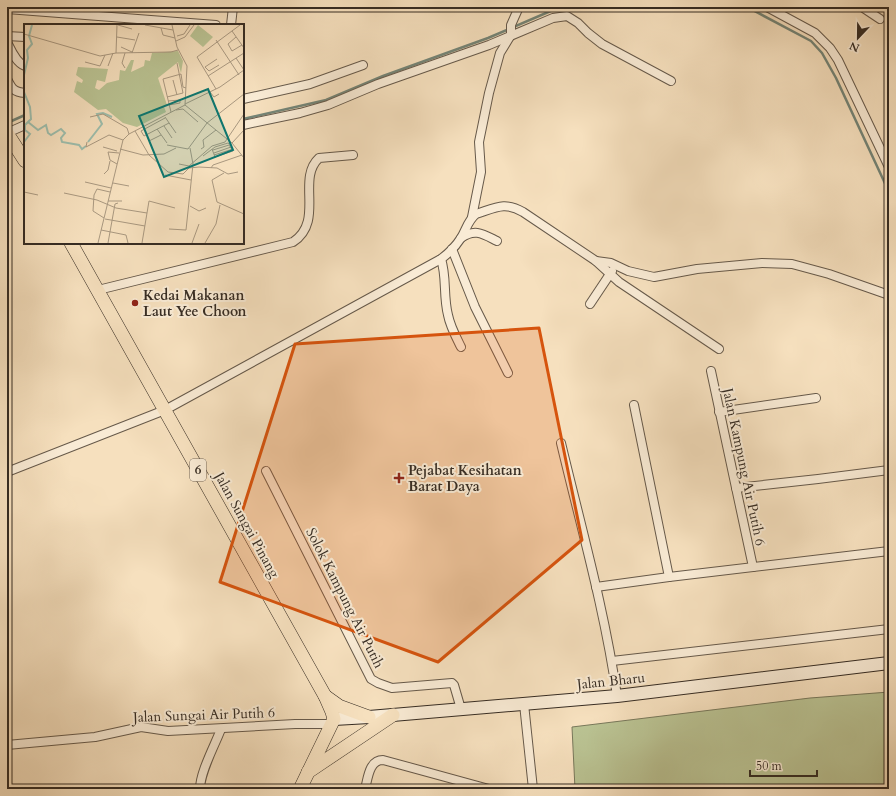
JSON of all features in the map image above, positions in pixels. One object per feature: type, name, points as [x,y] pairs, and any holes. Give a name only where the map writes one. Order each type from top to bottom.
[{"type":"main road","points":[[7,133],[24,159]]},
{"type":"main road","name":"Jalan Sungai Pinang","points":[[72,244],[325,696],[332,712],[333,722]]},
{"type":"main road","name":"Jalan Bharu","points":[[333,722],[393,715],[617,696],[889,663]]},
{"type":"main road","points":[[325,696],[339,706],[369,718]]},
{"type":"main road","points":[[308,772],[393,715]]},
{"type":"main road","points":[[300,789],[333,722]]},
{"type":"street","points":[[231,24],[233,7]]},
{"type":"street","points":[[7,472],[165,410],[441,258],[452,249],[461,238],[472,217],[481,172],[479,142],[483,120],[500,53],[511,31],[519,7]]},
{"type":"street","points":[[767,7],[815,33],[830,48],[838,60],[889,167]]},
{"type":"street","points":[[862,7],[880,19]]},
{"type":"street","points":[[7,9],[203,24]]},
{"type":"street","points":[[244,125],[300,113],[328,105],[378,84],[489,45],[511,31],[553,18],[567,16],[578,23],[602,44],[671,81]]},
{"type":"street","points":[[7,36],[24,37]]},
{"type":"street","points":[[7,42],[18,61],[24,66]]},
{"type":"street","points":[[244,99],[310,84],[363,65]]},
{"type":"street","points":[[7,79],[12,88],[18,93],[24,93]]},
{"type":"street","points":[[7,133],[24,125]]},
{"type":"street","points":[[98,290],[293,242],[300,237],[309,221],[310,178],[316,162],[319,158],[353,156]]},
{"type":"street","points":[[472,217],[476,214],[506,205],[514,207],[596,261],[619,282],[718,348]]},
{"type":"street","points":[[461,238],[472,232],[479,233],[497,241]]},
{"type":"street","points":[[452,249],[475,307],[508,372]]},
{"type":"street","points":[[441,258],[444,269],[447,315],[461,347]]},
{"type":"street","points":[[596,261],[610,263],[628,271],[654,277],[697,269],[762,263],[792,264],[829,274],[889,295]]},
{"type":"street","points":[[590,304],[616,265]]},
{"type":"street","name":"Jalan Kampung Air Putih 6","points":[[711,371],[752,567]]},
{"type":"street","points":[[719,412],[816,398]]},
{"type":"street","points":[[634,406],[669,576]]},
{"type":"street","points":[[561,443],[596,587],[612,661],[617,696]]},
{"type":"street","points":[[736,488],[889,470]]},
{"type":"street","name":"Solok Kampung Air Putih","points":[[266,471],[371,679],[378,684],[392,688],[452,683],[454,685],[460,709]]},
{"type":"street","points":[[596,587],[669,576],[889,551]]},
{"type":"street","points":[[612,661],[889,629]]},
{"type":"street","points":[[524,704],[532,789]]},
{"type":"street","name":"Jalan Sungai Air Putih 6","points":[[7,745],[95,736],[141,727],[168,731],[333,722]]},
{"type":"street","points":[[200,789],[204,772],[221,729]]},
{"type":"street","points":[[365,789],[373,764],[380,760],[489,789]]},
{"type":"highlighted area","points":[[539,328],[582,540],[438,662],[220,582],[295,344]]},
{"type":"green space","points":[[889,692],[889,789],[575,789],[572,727],[810,698]]},
{"type":"waterway","points":[[244,119],[326,100],[383,76],[488,38],[560,7]]},
{"type":"waterway","points":[[747,7],[811,41],[822,53],[836,78],[889,192]]},
{"type":"waterway","points":[[7,123],[24,115]]},
{"type":"place","name":"Kedai Makanan Laut Yee Choon","points":[[135,303]]},
{"type":"place","name":"Pejabat Kesihatan Barat Daya","points":[[399,478]]}]
